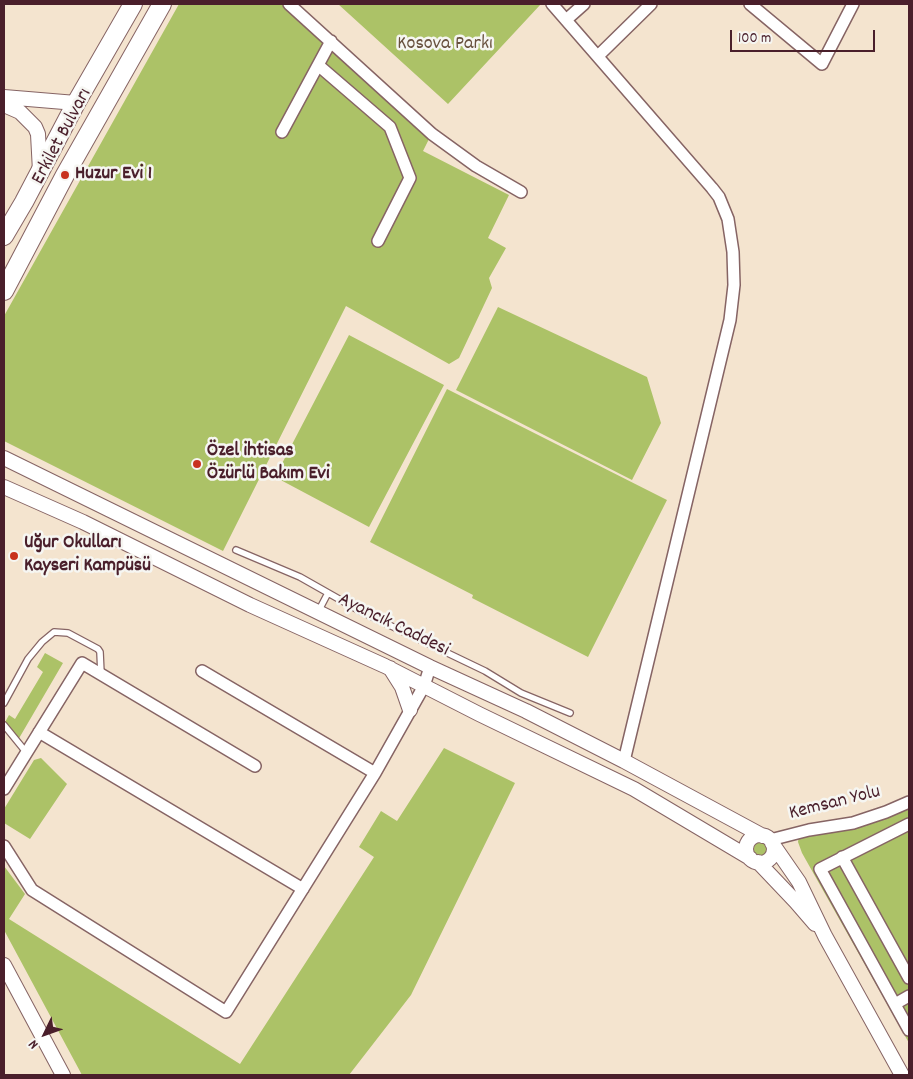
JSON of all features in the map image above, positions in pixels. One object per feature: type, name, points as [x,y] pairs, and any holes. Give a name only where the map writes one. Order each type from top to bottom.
[{"type":"main road","name":"Erkilet Bulvarı","points":[[4,236],[40,172],[53,144],[134,4]]},
{"type":"main road","name":"Erkilet Bulvarı","points":[[4,291],[65,175],[162,4]]},
{"type":"street","points":[[289,4],[432,134],[476,166],[521,192]]},
{"type":"street","points":[[552,4],[719,197],[730,227],[734,266],[730,320],[624,761]]},
{"type":"street","points":[[566,20],[584,4]]},
{"type":"street","points":[[598,56],[651,4]]},
{"type":"street","points":[[750,4],[822,64],[853,4]]},
{"type":"street","points":[[282,132],[331,41]]},
{"type":"street","points":[[318,65],[390,127],[410,178],[378,241]]},
{"type":"street","points":[[4,97],[76,103]]},
{"type":"street","points":[[4,105],[20,112],[35,127],[38,134],[40,172]]},
{"type":"street","name":"Ayancık Caddesi","points":[[4,458],[430,667],[526,711],[624,761],[768,840],[800,882],[824,936],[902,1075]]},
{"type":"street","name":"Ayancık Caddesi","points":[[4,487],[91,526],[250,605],[389,668],[634,789],[754,860],[796,902],[824,936]]},
{"type":"street","points":[[4,789],[82,663],[255,766]]},
{"type":"street","points":[[4,846],[32,890],[226,1012],[375,773],[424,686],[430,667]]},
{"type":"street","points":[[389,668],[402,687],[410,710]]},
{"type":"street","points":[[202,671],[375,773]]},
{"type":"street","points":[[39,732],[303,888]]},
{"type":"street","name":"Kemsan Yolu","points":[[768,840],[853,822],[886,812],[909,802]]},
{"type":"street","points":[[909,824],[820,869],[909,1030]]},
{"type":"street","points":[[754,837],[768,840],[774,852],[770,859],[762,863],[754,860],[747,851],[748,843],[754,837]]},
{"type":"street","points":[[842,857],[904,957],[909,978]]},
{"type":"street","points":[[4,965],[63,1075]]},
{"type":"street","points":[[895,1004],[909,996]]},
{"type":"lane","points":[[236,550],[300,577],[360,611],[485,671],[521,693],[570,713]]},
{"type":"lane","points":[[318,612],[328,593]]},
{"type":"lane","points":[[4,703],[28,659],[42,642],[54,632],[68,633],[98,649],[100,652],[101,674]]},
{"type":"lane","points":[[4,725],[26,752]]},
{"type":"green space","points":[[179,4],[284,4],[429,139],[423,151],[509,195],[488,238],[506,248],[489,278],[492,288],[459,358],[449,364],[346,306],[223,551],[4,441],[4,316]]},
{"type":"green space","name":"Kosova Parkı","points":[[338,4],[541,4],[448,104]]},
{"type":"green space","points":[[498,307],[647,377],[661,423],[632,480],[456,390]]},
{"type":"green space","points":[[349,335],[444,385],[369,527],[275,477]]},
{"type":"green space","points":[[447,389],[667,500],[588,657],[472,598],[473,595],[370,542]]},
{"type":"green space","points":[[45,653],[63,663],[18,740],[4,732],[4,724],[9,715],[15,719],[43,672],[37,667]]},
{"type":"green space","points":[[444,748],[515,783],[411,995],[349,1075],[82,1075],[4,930],[4,866],[25,894],[9,919],[240,1064],[374,857],[359,847],[381,811],[397,821]]},
{"type":"green space","points":[[41,758],[67,784],[30,839],[4,823],[4,809],[34,760]]},
{"type":"green space","points":[[909,800],[909,1043],[802,853],[798,842],[799,835]]},
{"type":"green space","points":[[757,842],[763,842],[767,849],[763,856],[757,856],[753,852],[753,846]]},
{"type":"place","name":"Huzur Evi 1","points":[[65,175]]},
{"type":"place","name":"Özel ihtisas Özürlü Bakım Evi","points":[[197,464]]},
{"type":"place","name":"Uğur Okulları Kayseri Kampüsü","points":[[14,556]]}]
